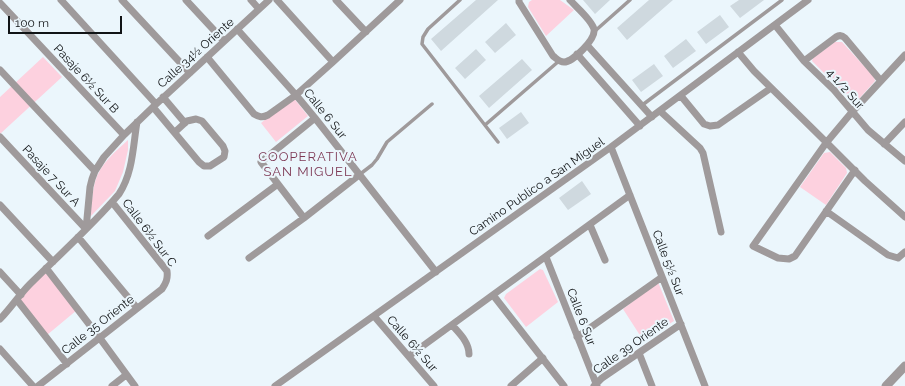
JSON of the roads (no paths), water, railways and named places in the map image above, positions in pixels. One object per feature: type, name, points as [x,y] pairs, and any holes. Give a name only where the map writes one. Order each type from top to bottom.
[{"type":"street","points":[[61,0],[154,105],[175,132],[199,162],[204,166],[210,166],[224,157],[225,151],[223,146],[202,121],[196,119],[187,121],[175,132]]},
{"type":"street","points":[[122,0],[190,73]]},
{"type":"street","points":[[186,0],[224,41]]},
{"type":"street","points":[[251,0],[259,9]]},
{"type":"street","name":"Calle 34½ Oriente","points":[[86,229],[90,187],[95,171],[104,156],[154,105],[269,0]]},
{"type":"street","points":[[277,0],[333,62]]},
{"type":"street","points":[[336,0],[366,32]]},
{"type":"street","points":[[519,0],[553,56],[559,61],[565,62],[571,59],[587,45],[594,31],[592,23],[570,0]]},
{"type":"street","name":"Camino Publico a San Miguel","points":[[275,386],[612,147],[808,0]]},
{"type":"street","points":[[206,58],[254,114],[264,118],[296,95],[398,1]]},
{"type":"street","name":"Pasaje 6½ Sur B","points":[[0,3],[124,135]]},
{"type":"street","name":"4 1/2 Sur","points":[[775,25],[804,61],[834,90],[868,130],[905,161]]},
{"type":"street","name":"Calle 6 Sur","points":[[237,30],[315,118],[436,272]]},
{"type":"street","points":[[804,61],[840,35],[845,38],[881,81]]},
{"type":"street","points":[[587,45],[652,117]]},
{"type":"street","points":[[738,52],[754,71],[826,143],[905,216]]},
{"type":"street","points":[[577,54],[640,126]]},
{"type":"street","points":[[855,170],[795,256],[789,259],[778,258],[754,246],[826,143],[852,112],[905,55]]},
{"type":"street","points":[[0,70],[95,171]]},
{"type":"street","points":[[681,96],[704,124],[710,126],[718,125],[771,88]]},
{"type":"street","points":[[163,97],[185,123]]},
{"type":"street","points":[[660,111],[700,148],[703,153],[721,232]]},
{"type":"street","points":[[304,218],[261,162],[315,118]]},
{"type":"street","points":[[0,319],[9,311],[25,289],[86,229],[123,189],[128,177],[137,122]]},
{"type":"street","points":[[884,144],[905,122]]},
{"type":"street","name":"Pasaje 7 Sur A","points":[[0,137],[86,229]]},
{"type":"street","name":"Calle 5½ Sur","points":[[612,147],[705,386]]},
{"type":"street","points":[[249,258],[359,175]]},
{"type":"street","points":[[208,236],[278,184]]},
{"type":"street","points":[[409,356],[630,195]]},
{"type":"street","name":"Calle 6½ Sur C","points":[[112,202],[167,271],[168,277]]},
{"type":"street","points":[[0,205],[53,262]]},
{"type":"street","points":[[826,211],[888,255],[898,258],[905,252]]},
{"type":"street","points":[[590,225],[605,260]]},
{"type":"street","points":[[78,237],[137,308]]},
{"type":"street","name":"Calle 6 Sur","points":[[546,257],[596,386]]},
{"type":"street","points":[[46,268],[135,386]]},
{"type":"street","points":[[0,272],[67,364]]},
{"type":"street","points":[[577,337],[662,276]]},
{"type":"street","name":"Calle 35 Oriente","points":[[38,386],[162,289],[168,277]]},
{"type":"street","points":[[493,295],[564,386]]},
{"type":"street","name":"Calle 6½ Sur","points":[[374,316],[434,386]]},
{"type":"street","name":"Calle 39 Oriente","points":[[596,386],[602,378],[681,324]]},
{"type":"street","points":[[452,325],[468,345],[469,354]]},
{"type":"street","points":[[0,349],[33,386]]},
{"type":"street","points":[[639,353],[652,386]]},
{"type":"street","points":[[512,386],[543,358]]},
{"type":"street","points":[[886,386],[905,366]]},
{"type":"street","points":[[112,386],[126,375]]},
{"type":"lane","points":[[460,0],[428,29],[423,37],[422,44],[498,142]]},
{"type":"lane","points":[[594,31],[630,0]]},
{"type":"lane","points":[[641,106],[782,0]]},
{"type":"lane","points":[[485,125],[559,61]]},
{"type":"lane","points":[[359,175],[375,162],[387,142],[432,104]]},
{"type":"district","name":"COOPERATIVA SAN MIGUEL","points":[[308,164]]}]
